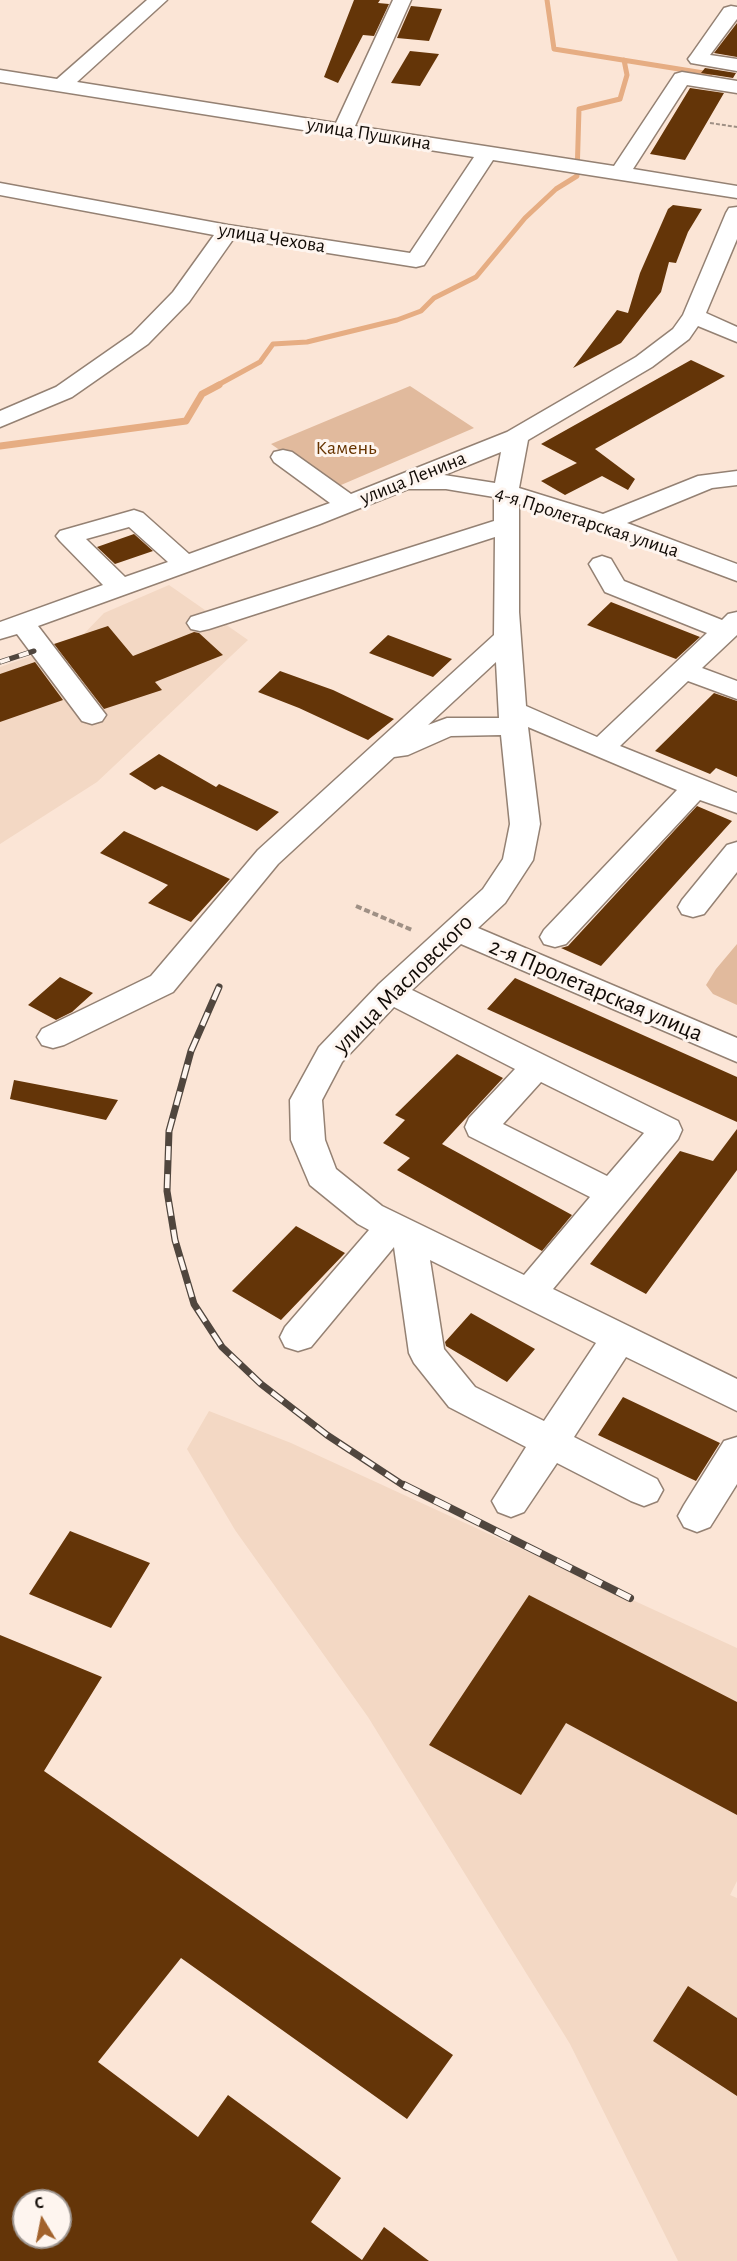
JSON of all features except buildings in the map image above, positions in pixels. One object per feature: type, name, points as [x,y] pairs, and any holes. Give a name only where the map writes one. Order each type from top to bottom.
[{"type":"street","points":[[62,85],[158,0]]},
{"type":"street","points":[[344,130],[402,0]]},
{"type":"street","points":[[737,13],[731,12],[698,59],[737,65]]},
{"type":"street","name":"улица Пушкина","points":[[0,76],[737,192]]},
{"type":"street","points":[[620,174],[682,78],[737,87]]},
{"type":"street","name":"улица Чехова","points":[[0,189],[228,231],[416,260],[488,152]]},
{"type":"street","name":"улица Ленина","points":[[11,627],[348,504],[516,437],[644,362],[681,334],[726,269],[737,213]]},
{"type":"street","points":[[0,420],[64,392],[140,339],[181,297],[228,231]]},
{"type":"street","points":[[694,316],[737,335]]},
{"type":"street","name":"улица Масловского","points":[[516,437],[506,492],[507,637],[525,824],[518,860],[494,896],[390,992],[330,1055],[306,1100],[308,1140],[322,1176],[370,1215],[619,1338],[734,1390]]},
{"type":"street","points":[[283,457],[348,504]]},
{"type":"street","points":[[603,523],[707,481],[737,478]]},
{"type":"street","name":"4-я Пролетарская улица","points":[[399,484],[446,482],[506,492],[603,523],[737,573]]},
{"type":"street","points":[[120,587],[69,536],[135,518],[185,564]]},
{"type":"street","points":[[200,623],[507,525]]},
{"type":"street","points":[[601,749],[734,623],[614,586],[602,564]]},
{"type":"street","points":[[11,627],[92,715]]},
{"type":"street","points":[[52,1037],[162,984],[268,857],[507,637]]},
{"type":"street","points":[[684,670],[737,691]]},
{"type":"street","points":[[375,759],[447,728],[513,718],[601,749],[737,804]]},
{"type":"street","points":[[555,937],[696,787]]},
{"type":"street","points":[[693,907],[737,852]]},
{"type":"street","name":"2-я Пролетарская улица","points":[[456,930],[737,1051]]},
{"type":"street","points":[[390,992],[666,1130],[529,1294]]},
{"type":"street","points":[[537,1066],[481,1127],[612,1193]]},
{"type":"street","points":[[297,1337],[400,1230]]},
{"type":"street","points":[[400,1230],[427,1353],[462,1396],[644,1490]]},
{"type":"street","points":[[511,1501],[619,1338]]},
{"type":"street","points":[[697,1516],[737,1452]]},
{"type":"path","points":[[710,123],[737,127]]},
{"type":"path","points":[[356,906],[412,930]]},
{"type":"shaded area","points":[[169,585],[248,640],[97,782],[0,844],[0,667],[78,640],[104,613]]},
{"type":"shaded area","points":[[209,1411],[291,1443],[737,1648],[737,1881],[730,1895],[737,1898],[737,2261],[678,2261],[570,2044],[368,1717],[235,1530],[187,1449]]},
{"type":"green space","name":"Камень","points":[[410,386],[474,428],[334,488],[271,444]]},
{"type":"green space","points":[[737,944],[737,1005],[713,994],[706,985]]},
{"type":"waterway","points":[[547,0],[554,49],[624,60]]},
{"type":"waterway","points":[[216,386],[260,362],[273,344],[307,342],[397,320],[421,311],[434,298],[476,277],[525,218],[556,189],[577,176],[579,109],[620,99],[627,75],[624,60]]},
{"type":"waterway","points":[[624,60],[710,74]]},
{"type":"waterway","points":[[0,446],[186,421],[202,394],[219,385]]},
{"type":"railway","points":[[0,662],[34,651]]},
{"type":"railway","points":[[219,987],[191,1051],[169,1131],[167,1191],[175,1240],[194,1304],[222,1347],[261,1384],[327,1435],[406,1487]]},
{"type":"railway","points":[[404,1485],[630,1598]]}]
